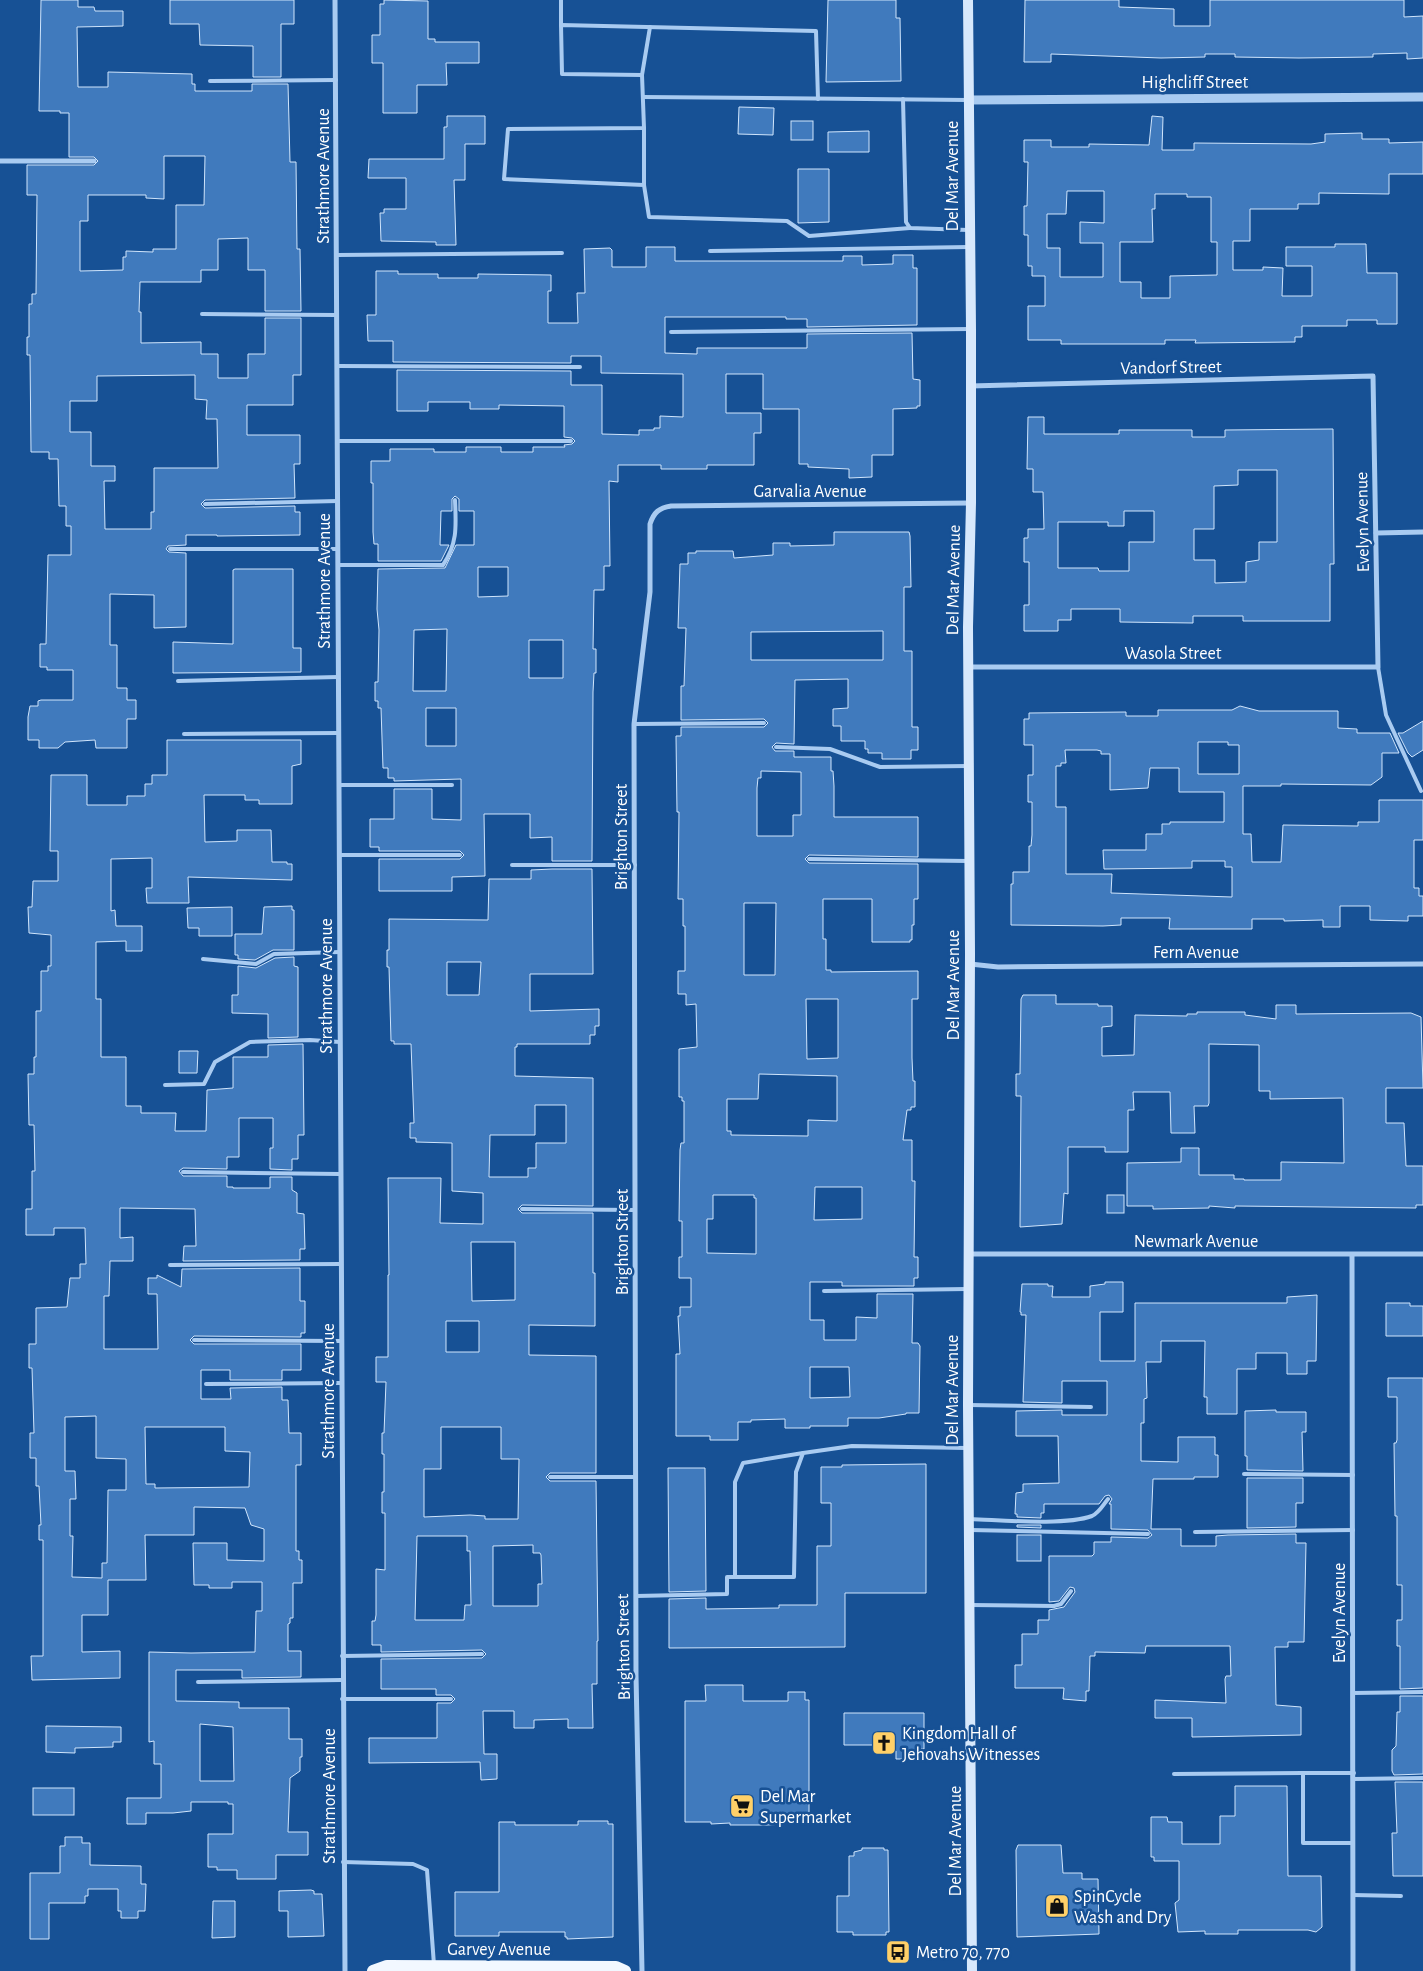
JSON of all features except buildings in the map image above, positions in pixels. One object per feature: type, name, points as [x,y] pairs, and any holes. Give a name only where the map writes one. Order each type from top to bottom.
[{"type":"main road","name":"Del Mar Avenue","points":[[968,0],[970,329],[968,766],[970,1254],[968,1448],[972,1971]]},
{"type":"main road","name":"Garvey Avenue","points":[[373,1971],[387,1966],[616,1967],[624,1971]]},
{"type":"street","name":"Strathmore Avenue","points":[[335,0],[342,1699],[345,1971]]},
{"type":"street","name":"Highcliff Street","points":[[968,100],[1423,97]]},
{"type":"street","points":[[0,161],[94,161]]},
{"type":"street","name":"Vandorf Street","points":[[970,386],[1373,376]]},
{"type":"street","name":"Evelyn Avenue","points":[[1373,376],[1378,666]]},
{"type":"street","name":"Garvalia Avenue","points":[[653,515],[659,508],[671,506],[970,503]]},
{"type":"street","name":"Brighton Street","points":[[642,1971],[636,1596],[634,724],[650,592],[650,524],[653,515]]},
{"type":"street","points":[[1376,533],[1423,532]]},
{"type":"street","name":"Wasola Street","points":[[969,668],[1378,666]]},
{"type":"street","name":"Fern Avenue","points":[[970,964],[1008,967],[1423,964]]},
{"type":"street","name":"Newmark Avenue","points":[[970,1254],[1423,1254]]},
{"type":"street","name":"Evelyn Avenue","points":[[1352,1255],[1353,1971]]},
{"type":"lane","points":[[561,0],[562,74],[642,75]]},
{"type":"lane","points":[[562,25],[816,31],[818,99]]},
{"type":"lane","points":[[650,27],[642,75],[644,185],[649,217],[787,221],[809,236],[910,228],[969,230]]},
{"type":"lane","points":[[210,81],[336,80]]},
{"type":"lane","points":[[643,97],[968,100]]},
{"type":"lane","points":[[903,100],[906,222],[910,228]]},
{"type":"lane","points":[[644,128],[508,129],[504,179],[644,185]]},
{"type":"lane","points":[[710,251],[969,247]]},
{"type":"lane","points":[[337,255],[562,253]]},
{"type":"lane","points":[[202,314],[337,315]]},
{"type":"lane","points":[[671,332],[970,329]]},
{"type":"lane","points":[[337,366],[580,367]]},
{"type":"lane","points":[[338,441],[571,441]]},
{"type":"lane","points":[[338,565],[443,565],[452,553],[456,533],[455,500]]},
{"type":"lane","points":[[205,504],[338,501]]},
{"type":"lane","points":[[170,549],[338,549]]},
{"type":"lane","points":[[1378,666],[1386,715],[1421,791]]},
{"type":"lane","points":[[178,680],[338,677]]},
{"type":"lane","points":[[634,724],[764,723]]},
{"type":"lane","points":[[184,734],[338,732]]},
{"type":"lane","points":[[776,747],[830,749],[880,767],[968,766]]},
{"type":"lane","points":[[339,785],[452,785]]},
{"type":"lane","points":[[339,855],[460,855]]},
{"type":"lane","points":[[809,859],[969,861]]},
{"type":"lane","points":[[512,865],[635,865]]},
{"type":"lane","points":[[203,959],[256,964],[274,954],[340,952]]},
{"type":"lane","points":[[165,1085],[204,1084],[215,1062],[250,1042],[310,1040],[340,1042]]},
{"type":"lane","points":[[184,1172],[340,1174]]},
{"type":"lane","points":[[522,1209],[635,1210]]},
{"type":"lane","points":[[170,1266],[341,1264]]},
{"type":"lane","points":[[824,1291],[969,1289]]},
{"type":"lane","points":[[194,1340],[341,1341]]},
{"type":"lane","points":[[206,1384],[341,1383]]},
{"type":"lane","points":[[968,1404],[1091,1407]]},
{"type":"lane","points":[[735,1577],[734,1482],[743,1463],[852,1446],[968,1448]]},
{"type":"lane","points":[[636,1596],[727,1594],[727,1577],[794,1577],[796,1472],[803,1453]]},
{"type":"lane","points":[[1244,1474],[1352,1475]]},
{"type":"lane","points":[[550,1477],[636,1477]]},
{"type":"lane","points":[[969,1519],[1057,1521],[1077,1519],[1093,1515],[1102,1508],[1108,1499]]},
{"type":"lane","points":[[969,1530],[1148,1534]]},
{"type":"lane","points":[[1195,1532],[1353,1530]]},
{"type":"lane","points":[[969,1605],[1054,1606],[1061,1604],[1071,1591]]},
{"type":"lane","points":[[342,1656],[482,1654]]},
{"type":"lane","points":[[198,1682],[342,1680]]},
{"type":"lane","points":[[1353,1692],[1423,1692]]},
{"type":"lane","points":[[342,1699],[451,1699]]},
{"type":"lane","points":[[1303,1773],[1303,1843],[1352,1843]]},
{"type":"lane","points":[[1174,1774],[1354,1773]]},
{"type":"lane","points":[[1354,1779],[1423,1778]]},
{"type":"lane","points":[[343,1862],[413,1864],[427,1870],[434,1966]]},
{"type":"lane","points":[[1353,1895],[1401,1896]]},
{"type":"place","name":"Kingdom Hall of Jehovahs Witnesses","points":[[884,1743]]},
{"type":"place","name":"Del Mar Supermarket","points":[[742,1806]]},
{"type":"place","name":"SpinCycle Wash and Dry","points":[[1057,1906]]},
{"type":"place","name":"Metro 70, 770","points":[[898,1952]]}]
